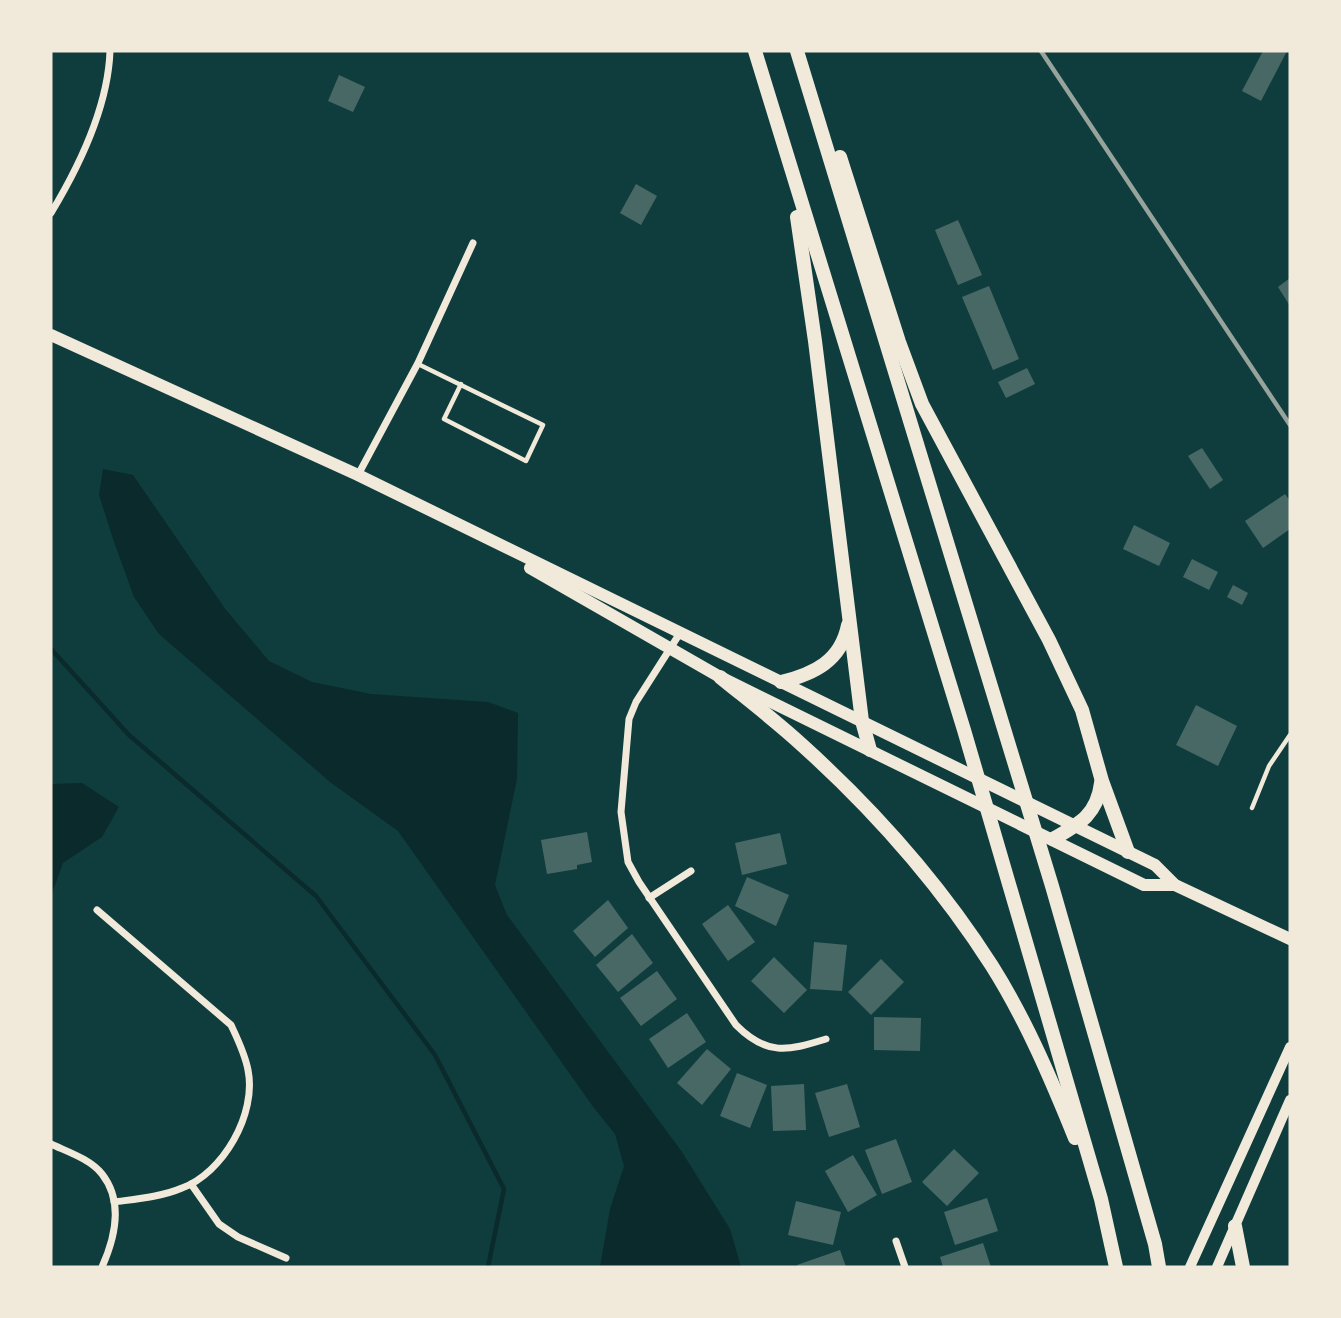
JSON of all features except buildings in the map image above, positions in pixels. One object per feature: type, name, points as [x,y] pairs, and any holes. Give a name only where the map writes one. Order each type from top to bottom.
[{"type":"highway","points":[[755,51],[1003,861],[1101,1199],[1116,1267]]},
{"type":"highway","points":[[797,51],[1052,886],[1155,1244],[1159,1267]]},
{"type":"highway","points":[[820,125],[839,154],[922,404],[1049,640],[1082,710],[1102,781],[1128,852]]},
{"type":"highway","points":[[778,126],[808,282],[862,721],[870,750]]},
{"type":"highway","points":[[781,682],[820,669],[841,645],[849,620]]},
{"type":"highway","points":[[720,677],[801,744],[849,789],[916,860],[954,910],[992,967],[1031,1037],[1101,1199]]},
{"type":"highway","points":[[1053,839],[1076,826],[1087,816],[1099,799],[1102,781]]},
{"type":"highway","points":[[1235,1226],[1243,1267]]},
{"type":"main road","points":[[51,335],[430,510],[1155,865],[1175,885],[1290,939]]},
{"type":"main road","points":[[430,510],[720,677],[1144,885],[1175,885]]},
{"type":"street","points":[[51,213],[96,124],[110,51]]},
{"type":"street","points":[[358,475],[418,363],[473,243]]},
{"type":"street","points":[[680,633],[636,702],[629,719],[621,812],[628,862],[649,898],[736,1025],[748,1037],[761,1045],[786,1050],[826,1039]]},
{"type":"street","points":[[649,898],[691,871]]},
{"type":"street","points":[[97,910],[231,1025],[249,1072],[249,1097],[241,1122],[232,1142],[216,1163],[198,1180],[181,1189],[114,1202]]},
{"type":"street","points":[[1190,1267],[1290,1047]]},
{"type":"street","points":[[1217,1267],[1290,1100]]},
{"type":"street","points":[[51,1144],[88,1163],[102,1174],[114,1202],[116,1230],[102,1267]]},
{"type":"street","points":[[191,1184],[219,1224],[238,1237],[285,1258]]},
{"type":"street","points":[[896,1241],[905,1267]]},
{"type":"lane","points":[[418,363],[461,384],[543,425],[526,461],[444,419],[461,384]]},
{"type":"lane","points":[[1252,808],[1269,766],[1290,735]]},
{"type":"water","points":[[103,469],[133,475],[226,610],[269,661],[312,682],[371,694],[488,702],[518,713],[517,779],[495,885],[507,915],[682,1152],[730,1229],[741,1267],[600,1267],[610,1209],[624,1166],[615,1134],[398,831],[330,782],[159,634],[134,597],[113,539],[99,495]]},
{"type":"water","points":[[82,783],[119,807],[102,837],[63,863],[51,896],[51,784]]},
{"type":"waterway","points":[[51,649],[129,735],[316,896],[435,1055],[504,1189],[488,1267]]},
{"type":"railway","points":[[1041,51],[1290,425]]}]
